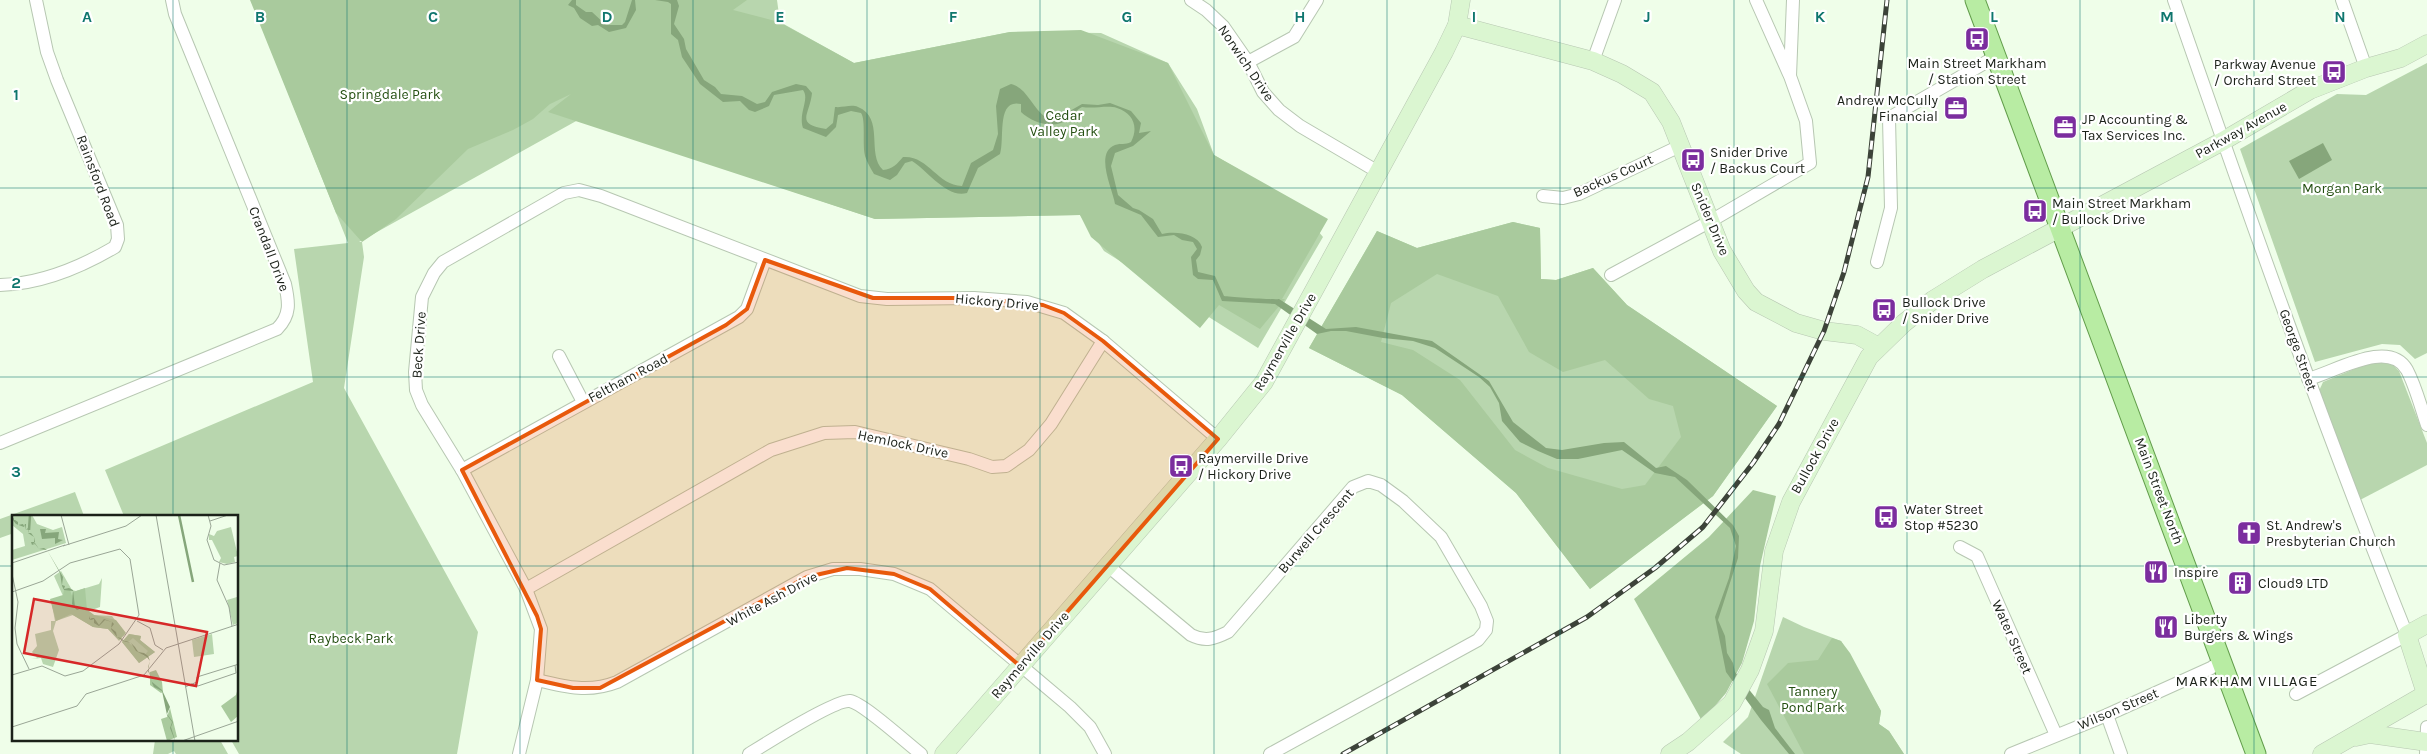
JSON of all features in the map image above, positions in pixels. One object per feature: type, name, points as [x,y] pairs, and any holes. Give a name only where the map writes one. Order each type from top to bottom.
[{"type":"main road","name":"Main Street North","points":[[1975,0],[2256,754]]},
{"type":"street","name":"Rainsford Road","points":[[0,285],[30,281],[88,261],[115,247],[118,239],[117,225],[55,73],[36,0]]},
{"type":"street","name":"Crandall Drive","points":[[0,443],[277,329],[285,320],[289,304],[286,284],[179,23],[172,0]]},
{"type":"street","name":"Norwich Drive","points":[[1191,0],[1206,10],[1223,26],[1248,62],[1263,92],[1278,110],[1300,126],[1380,173]]},
{"type":"street","points":[[1248,62],[1294,37],[1317,0]]},
{"type":"street","name":"Raymerville Drive","points":[[944,754],[1218,439],[1264,382],[1380,173],[1457,25],[1461,0]]},
{"type":"street","points":[[1593,62],[1614,0]]},
{"type":"street","points":[[1611,275],[1709,222],[1810,163],[1806,121],[1790,76],[1756,0]]},
{"type":"street","points":[[1790,76],[1794,0]]},
{"type":"street","name":"George Street","points":[[2174,0],[2308,379],[2407,635],[2426,696]]},
{"type":"street","points":[[2342,0],[2366,68]]},
{"type":"street","name":"Snider Drive","points":[[1457,25],[1593,62],[1622,74],[1652,92],[1671,122],[1709,222],[1729,266],[1756,302],[1796,323],[1824,331],[1858,335],[1879,347]]},
{"type":"street","name":"Parkway Avenue","points":[[2060,229],[2223,141],[2310,90],[2366,68],[2401,58],[2427,44]]},
{"type":"street","points":[[1876,262],[1891,208],[1889,118],[1996,57]]},
{"type":"street","name":"Backus Court","points":[[1543,196],[1563,198],[1579,194],[1680,146]]},
{"type":"street","name":"Beck Drive","points":[[519,754],[537,680],[541,629],[526,589],[462,470],[422,405],[416,390],[415,372],[422,297],[434,273],[443,262],[564,193],[579,190],[601,196],[765,260]]},
{"type":"street","name":"Bullock Drive","points":[[1670,754],[1688,742],[1732,703],[1750,670],[1759,650],[1764,631],[1774,551],[1791,502],[1869,358],[1910,316],[1933,300],[1991,265],[2060,229]]},
{"type":"street","name":"Hickory Drive","points":[[765,260],[846,292],[873,298],[974,298],[1027,302],[1043,305],[1064,313],[1103,341],[1218,439]]},
{"type":"street","name":"Feltham Road","points":[[462,470],[582,402],[739,317],[747,309],[765,260]]},
{"type":"street","name":"Hemlock Drive","points":[[526,589],[771,450],[824,433],[855,432],[940,451],[992,467],[1006,466],[1029,450],[1051,424],[1103,341]]},
{"type":"street","points":[[2308,379],[2367,358],[2382,355],[2392,357],[2399,360],[2407,370],[2427,425]]},
{"type":"street","points":[[559,356],[582,402]]},
{"type":"street","name":"Burwell Crescent","points":[[1108,566],[1191,635],[1201,640],[1215,639],[1228,632],[1353,487],[1368,481],[1382,486],[1403,501],[1441,537],[1481,606],[1487,621],[1486,630],[1478,640],[1270,754]]},
{"type":"street","name":"Water Street","points":[[1960,547],[1977,556],[2056,735]]},
{"type":"street","name":"White Ash Drive","points":[[537,680],[574,688],[600,688],[617,682],[807,577],[833,569],[847,568],[894,574],[930,589],[1020,666]]},
{"type":"street","points":[[2296,694],[2427,624]]},
{"type":"street","name":"Wilson Street","points":[[2011,754],[2107,715],[2211,668],[2222,660]]},
{"type":"street","points":[[1020,666],[1050,688],[1080,716],[1090,727],[1106,754]]},
{"type":"street","points":[[2322,754],[2426,696]]},
{"type":"street","points":[[748,754],[842,702],[849,701],[861,706],[921,754]]},
{"type":"street","points":[[2107,715],[2121,754]]},
{"type":"street","points":[[2351,738],[2370,734],[2426,749],[2427,727]]},
{"type":"highlighted area","points":[[765,260],[873,298],[974,298],[1043,305],[1064,313],[1103,341],[1218,439],[1020,666],[930,589],[894,574],[847,568],[807,577],[600,688],[573,688],[537,680],[541,629],[537,616],[462,470],[726,325],[747,309]]},
{"type":"green space","name":"Cedar Valley Park","points":[[250,0],[747,0],[733,10],[779,22],[854,63],[1010,32],[1081,30],[1168,63],[1214,155],[1328,219],[1282,299],[1285,299],[1260,329],[1219,305],[1200,328],[1091,237],[1080,215],[875,219],[548,112],[571,94],[550,104],[533,119],[513,130],[468,149],[396,219],[362,242],[336,213]]},
{"type":"green space","points":[[251,0],[777,0],[780,22],[854,63],[1010,32],[1101,33],[1168,63],[1197,109],[1214,155],[1295,203],[1323,237],[1258,348],[1104,251],[1080,215],[875,219],[578,120],[359,242],[362,242],[364,257],[344,388],[478,632],[457,754],[239,754],[232,742],[239,742],[239,515],[124,515],[105,470],[313,382],[294,249],[348,243]]},
{"type":"green space","name":"Morgan Park","points":[[2427,63],[2427,353],[2415,359],[2400,345],[2382,344],[2315,362],[2240,149],[2337,94],[2366,95]]},
{"type":"green space","points":[[1513,222],[1540,228],[1541,279],[1556,280],[1593,268],[1627,305],[1777,406],[1713,496],[1590,589],[1516,493],[1402,395],[1309,348],[1377,231],[1417,248]]},
{"type":"green space","points":[[1513,222],[1540,228],[1541,279],[1556,280],[1593,268],[1627,305],[1777,406],[1713,496],[1590,589],[1516,493],[1402,395],[1309,348],[1377,231],[1417,248]],"holes":[[[1437,274],[1498,296],[1529,352],[1563,372],[1605,360],[1649,399],[1673,406],[1681,437],[1645,485],[1622,489],[1548,468],[1515,450],[1460,380],[1413,350],[1381,342],[1391,303]]]},
{"type":"green space","points":[[2376,360],[2391,363],[2399,371],[2427,443],[2427,465],[2360,500],[2319,391],[2323,382]]},
{"type":"green space","points":[[1753,490],[1776,496],[1760,566],[1754,621],[1742,663],[1726,693],[1702,721],[1634,599],[1709,537]]},
{"type":"green space","points":[[75,492],[84,515],[12,515],[12,534],[0,538],[0,519]]},
{"type":"green space","name":"Tannery Pond Park","points":[[1783,617],[1841,641],[1881,711],[1879,724],[1889,731],[1904,754],[1741,754],[1723,742],[1748,717]]},
{"type":"green space","name":"Tannery Pond Park","points":[[1832,638],[1841,641],[1850,653],[1881,711],[1879,724],[1889,731],[1904,754],[1804,754],[1767,684],[1788,663],[1818,660]]},
{"type":"green space","points":[[155,742],[221,742],[228,754],[176,754],[174,751],[168,754],[153,754]]},
{"type":"shaded area","points":[[572,0],[576,0],[576,5],[586,12],[592,12],[606,25],[622,25],[625,22],[632,0],[635,0],[636,10],[626,28],[609,32],[598,25],[592,26],[580,18],[574,8],[568,5]]},
{"type":"shaded area","points":[[655,0],[677,0],[679,6],[674,24],[684,39],[686,49],[704,80],[715,87],[721,94],[742,96],[757,104],[765,102],[772,92],[796,84],[806,86],[812,93],[806,117],[807,121],[816,127],[826,129],[833,123],[835,107],[855,106],[866,112],[871,119],[878,163],[883,170],[897,164],[903,157],[912,158],[926,165],[946,181],[962,186],[971,163],[993,150],[998,134],[996,106],[1000,89],[1011,84],[1021,89],[1045,117],[1063,115],[1082,104],[1098,105],[1110,103],[1131,111],[1141,123],[1139,133],[1151,131],[1133,146],[1115,153],[1111,166],[1118,195],[1133,208],[1153,219],[1162,234],[1185,234],[1199,242],[1202,247],[1200,255],[1196,260],[1198,272],[1215,276],[1224,296],[1279,299],[1326,329],[1356,327],[1432,341],[1489,381],[1513,422],[1546,448],[1562,450],[1604,443],[1624,442],[1656,468],[1666,466],[1687,480],[1733,525],[1739,536],[1738,558],[1718,620],[1725,636],[1727,653],[1733,663],[1735,672],[1763,707],[1769,710],[1775,728],[1795,754],[1789,754],[1726,672],[1715,617],[1729,578],[1736,546],[1730,528],[1675,477],[1655,473],[1622,450],[1578,459],[1557,459],[1520,442],[1502,421],[1499,403],[1490,387],[1479,377],[1435,348],[1413,341],[1346,331],[1331,331],[1317,334],[1275,304],[1222,301],[1213,280],[1198,279],[1193,275],[1191,257],[1197,249],[1193,242],[1182,240],[1174,235],[1158,237],[1141,215],[1115,204],[1105,163],[1109,149],[1115,145],[1131,142],[1134,131],[1133,121],[1123,110],[1113,107],[1082,107],[1064,122],[1051,125],[1032,120],[1021,112],[1021,104],[1013,104],[1008,107],[1005,113],[1000,154],[978,168],[967,193],[960,194],[945,188],[912,161],[905,163],[897,175],[890,180],[874,174],[867,161],[864,151],[861,113],[851,111],[838,115],[836,127],[826,137],[803,128],[802,117],[805,94],[803,90],[774,95],[769,106],[755,112],[749,110],[740,101],[723,102],[700,84],[682,57],[678,40],[671,34],[671,4]]},
{"type":"shaded area","points":[[2323,143],[2332,160],[2299,179],[2289,161]]},
{"type":"railway","points":[[1343,754],[1587,617],[1655,568],[1703,527],[1753,463],[1779,424],[1824,331],[1844,272],[1868,177],[1887,0]]},
{"type":"place","name":"Main Street Markham / Station Street","points":[[1977,39]]},
{"type":"place","name":"Parkway Avenue / Orchard Street","points":[[2334,72]]},
{"type":"place","name":"Andrew McCully Financial","points":[[1956,108]]},
{"type":"place","name":"JP Accounting & Tax Services Inc.","points":[[2065,127]]},
{"type":"place","name":"Snider Drive / Backus Court","points":[[1693,160]]},
{"type":"place","name":"Main Street Markham / Bullock Drive","points":[[2035,211]]},
{"type":"place","name":"Bullock Drive / Snider Drive","points":[[1884,310]]},
{"type":"place","name":"Raymerville Drive / Hickory Drive","points":[[1181,466]]},
{"type":"place","name":"Water Street Stop #5230","points":[[1886,517]]},
{"type":"place","name":"St. Andrew's Presbyterian Church","points":[[2249,533]]},
{"type":"place","name":"Inspire","points":[[2156,572]]},
{"type":"place","name":"Cloud9 LTD","points":[[2240,583]]},
{"type":"place","name":"Liberty Burgers & Wings","points":[[2166,627]]},
{"type":"district","name":"MARKHAM VILLAGE","points":[[2247,681]]},
{"type":"park label","name":"Springdale Park","points":[[390,94]]},
{"type":"park label","name":"Raybeck Park","points":[[351,638]]}]
